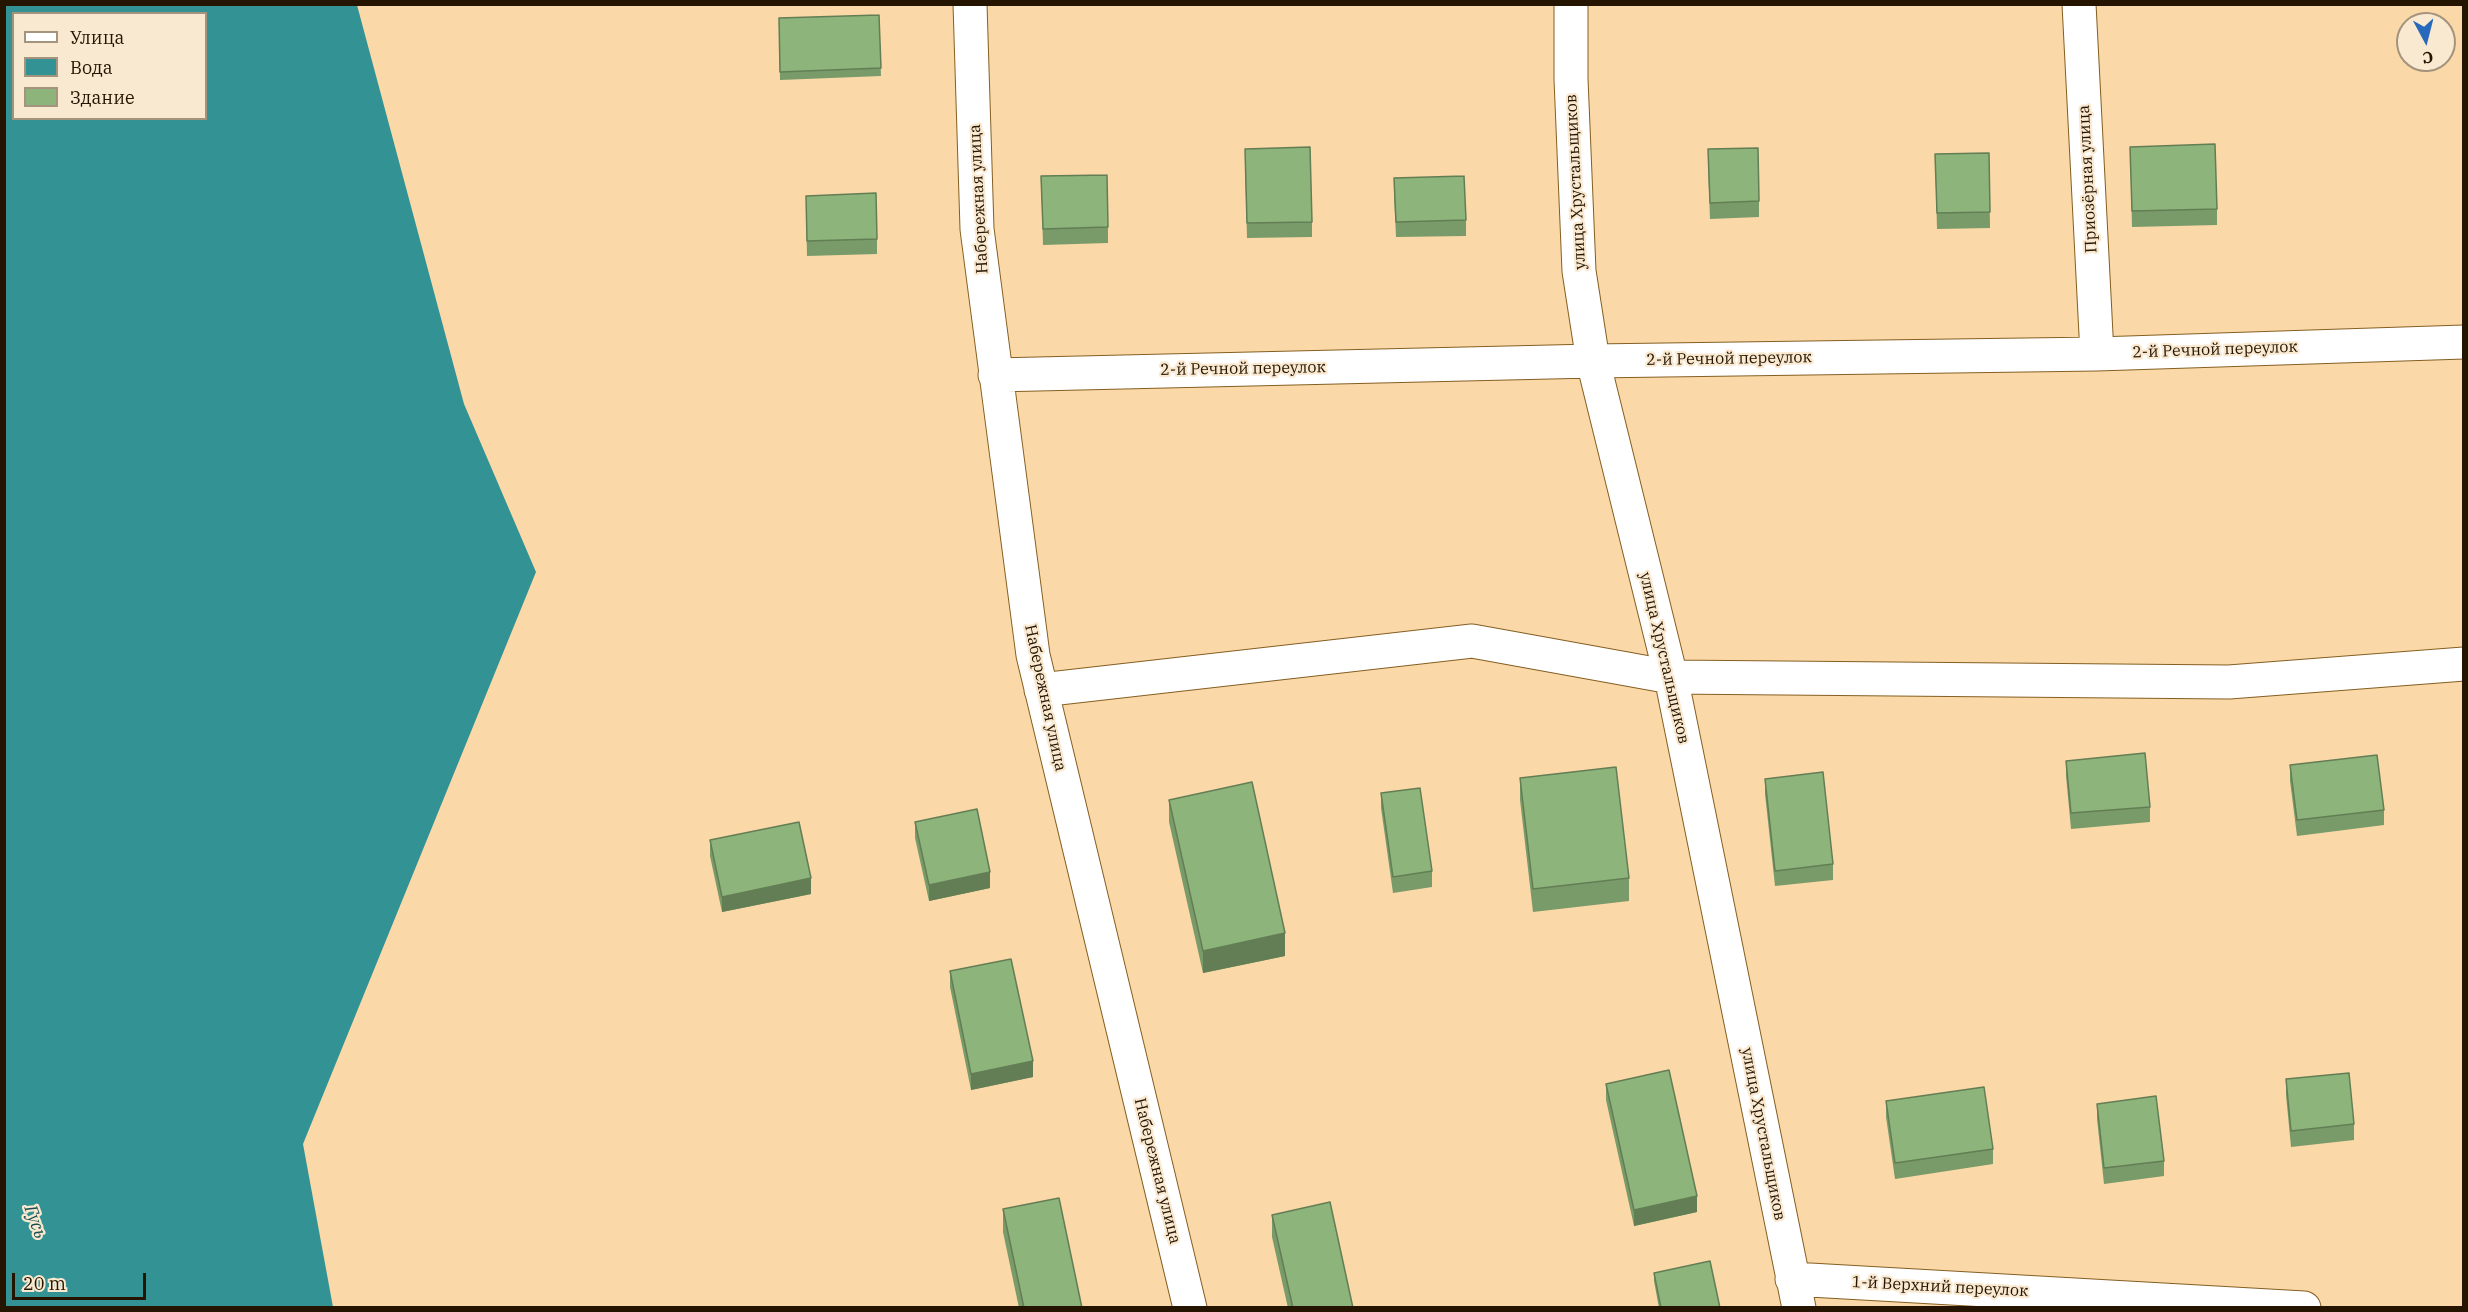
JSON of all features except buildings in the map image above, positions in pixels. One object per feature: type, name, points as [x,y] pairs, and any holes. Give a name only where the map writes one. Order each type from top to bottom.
[{"type":"street","name":"Набережная улица","points":[[970,4],[977,230],[1033,655],[1190,1308]]},
{"type":"street","name":"улица Хрустальщиков","points":[[1571,4],[1571,79],[1579,271],[1593,361],[1671,677],[1796,1293]]},
{"type":"street","name":"Приозёрная улица","points":[[2079,4],[2097,354]]},
{"type":"street","name":"2-й Речной переулок","points":[[995,375],[1593,361],[2097,354],[2463,342]]},
{"type":"street","points":[[1041,690],[1472,640],[1671,677],[2229,682],[2463,664]]},
{"type":"street","name":"1-й Верхний переулок","points":[[1796,1293],[2304,1308]]},
{"type":"water","name":"Гусь","points":[[5,4],[357,5],[464,404],[536,572],[303,1144],[333,1307],[5,1307]]}]
